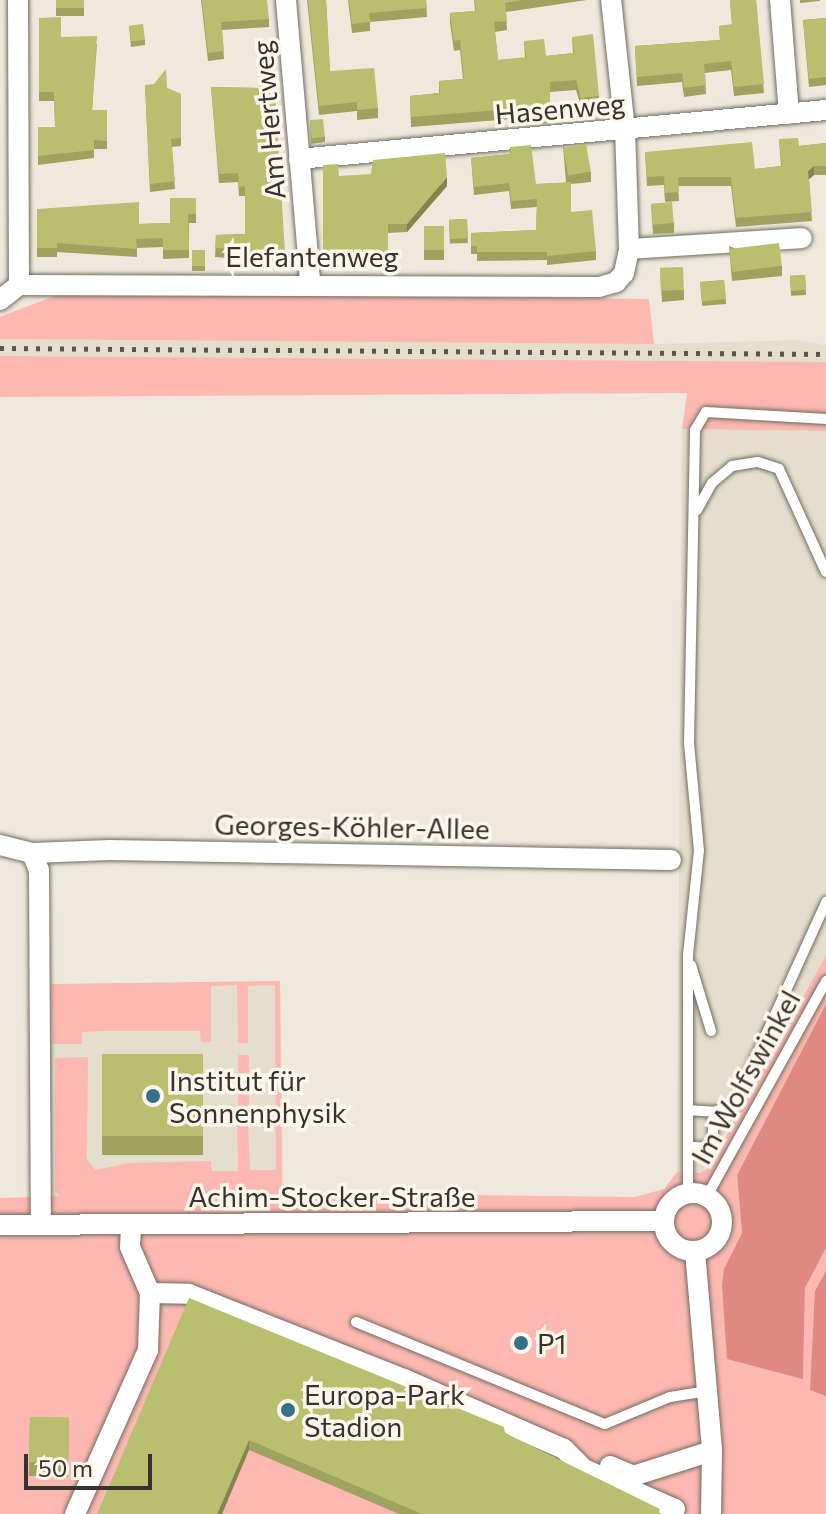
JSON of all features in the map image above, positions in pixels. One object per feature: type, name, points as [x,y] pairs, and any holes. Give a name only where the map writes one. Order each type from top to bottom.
[{"type":"street","points":[[0,300],[19,285],[18,0]]},
{"type":"street","name":"Am Hertweg","points":[[286,0],[310,282]]},
{"type":"street","points":[[611,0],[625,130],[629,249],[802,238]]},
{"type":"street","points":[[780,0],[789,114]]},
{"type":"street","name":"Hasenweg","points":[[299,159],[826,110]]},
{"type":"street","name":"Elefantenweg","points":[[19,285],[310,282],[599,287],[624,273],[629,249]]},
{"type":"street","points":[[16,848],[39,870],[41,1224]]},
{"type":"street","name":"Georges-Köhler-Allee","points":[[16,848],[671,860]]},
{"type":"street","points":[[698,1195],[719,1210],[722,1228],[712,1244],[695,1251],[673,1243],[664,1221],[671,1203],[698,1195]]},
{"type":"street","name":"Achim-Stocker-Straße","points":[[0,1225],[664,1221]]},
{"type":"street","points":[[75,1514],[148,1350],[150,1293],[130,1247],[131,1225]]},
{"type":"street","points":[[695,1251],[712,1451],[711,1514]]},
{"type":"street","points":[[150,1293],[189,1294],[404,1372],[564,1449],[633,1476],[712,1451]]},
{"type":"street","points":[[564,1449],[584,1469],[678,1508]]},
{"type":"lane","points":[[698,1195],[688,1110],[688,955],[699,889],[689,744],[696,512],[692,459],[695,430],[706,412],[826,419]]},
{"type":"lane","points":[[696,512],[712,483],[732,466],[758,462],[779,469],[826,572]]},
{"type":"lane","points":[[688,1110],[714,1112],[735,1103],[826,902]]},
{"type":"lane","points":[[688,955],[711,1031]]},
{"type":"lane","name":"Im Wolfswinkel","points":[[698,1195],[826,981]]},
{"type":"lane","points":[[690,1147],[712,1148],[714,1112]]},
{"type":"lane","points":[[356,1322],[605,1424],[670,1397],[708,1391]]},
{"type":"shaded area","points":[[81,292],[649,299],[654,344],[0,339],[0,317],[57,295]]},
{"type":"shaded area","points":[[0,339],[654,344],[797,340],[826,345],[826,362],[0,356]]},
{"type":"shaded area","points":[[0,356],[826,362],[826,431],[682,429],[687,393],[0,397]]},
{"type":"shaded area","points":[[682,429],[826,431],[826,955],[702,1173],[677,1172]]},
{"type":"shaded area","points":[[826,955],[826,1004],[737,1175],[742,1233],[724,1269],[803,1379],[805,1288],[826,1248],[826,1514],[0,1514],[0,1198],[60,1196],[55,1191],[55,1058],[88,1057],[87,1159],[95,1170],[129,1163],[211,1161],[212,1171],[238,1171],[237,1123],[248,1123],[250,1170],[276,1170],[275,985],[248,986],[248,1043],[238,1043],[237,985],[211,986],[211,1042],[201,1042],[200,1031],[103,1031],[82,1032],[82,1044],[53,1044],[51,984],[280,981],[282,1193],[635,1197],[664,1189],[677,1172],[701,1173],[709,1167]]},
{"type":"shaded area","points":[[280,981],[284,1193],[37,1197],[33,985]]},
{"type":"shaded area","points":[[826,1004],[826,1248],[805,1288],[803,1379],[727,1359],[722,1285],[724,1269],[742,1233],[737,1175]]},
{"type":"shaded area","points":[[238,1055],[249,1055],[249,1113],[238,1113]]},
{"type":"shaded area","points":[[826,1271],[826,1396],[810,1390],[815,1291]]},
{"type":"building","points":[[56,0],[84,0],[84,8],[56,8]]},
{"type":"building","points":[[202,0],[267,0],[269,19],[221,22],[224,51],[208,53]]},
{"type":"building","points":[[308,0],[326,0],[330,71],[374,68],[378,108],[357,110],[357,102],[319,106]]},
{"type":"building","points":[[349,0],[426,0],[427,8],[369,13],[370,22],[352,24]]},
{"type":"building","points":[[475,0],[523,0],[505,3],[507,21],[494,22],[498,60],[526,57],[524,41],[544,39],[546,56],[574,53],[572,37],[593,34],[599,96],[581,98],[576,80],[550,82],[550,113],[538,114],[537,107],[411,117],[410,96],[440,93],[439,81],[464,79],[460,40],[454,41],[450,13],[476,11]]},
{"type":"building","points":[[730,0],[756,0],[764,84],[734,87],[731,61],[704,64],[706,85],[684,88],[682,73],[637,77],[635,46],[720,40],[719,26],[732,24]]},
{"type":"building","points":[[61,17],[61,37],[97,36],[92,110],[107,110],[107,141],[94,140],[94,150],[38,156],[38,127],[55,127],[54,92],[39,92],[39,18]]},
{"type":"building","points":[[826,18],[826,77],[809,79],[803,20]]},
{"type":"building","points":[[143,24],[145,40],[131,42],[129,26]]},
{"type":"building","points":[[273,60],[285,253],[215,248],[216,235],[245,234],[245,186],[239,187],[238,173],[219,174],[211,87],[260,88],[258,61]]},
{"type":"building","points":[[166,69],[167,88],[181,94],[181,138],[171,139],[175,181],[150,184],[145,85],[154,84]]},
{"type":"building","points":[[323,119],[325,137],[312,138],[310,120]]},
{"type":"building","points":[[798,138],[799,146],[826,143],[826,166],[814,166],[808,171],[812,212],[736,218],[731,177],[678,177],[679,192],[665,193],[664,176],[647,177],[645,152],[752,142],[755,169],[782,166],[779,139]]},
{"type":"building","points":[[586,144],[591,172],[568,176],[563,148]]},
{"type":"building","points":[[531,145],[536,184],[571,182],[571,212],[592,210],[596,251],[547,256],[547,252],[477,252],[477,246],[471,246],[471,233],[536,230],[537,199],[511,201],[509,183],[474,187],[471,158],[511,154],[510,147]]},
{"type":"building","points":[[445,153],[447,177],[407,224],[388,224],[388,251],[323,251],[323,165],[338,164],[339,176],[371,174],[373,160]]},
{"type":"building","points":[[170,198],[196,198],[196,214],[188,214],[189,250],[163,250],[163,238],[136,239],[137,249],[57,243],[57,248],[37,248],[37,209],[139,202],[139,224],[170,223]]},
{"type":"building","points":[[672,202],[674,223],[653,225],[651,204]]},
{"type":"building","points":[[467,219],[468,238],[450,239],[449,220]]},
{"type":"building","points":[[424,226],[444,226],[444,250],[424,250]]},
{"type":"building","points":[[779,243],[782,266],[732,272],[729,249]]},
{"type":"building","points":[[192,250],[205,250],[205,266],[192,266]]},
{"type":"building","points":[[683,267],[684,290],[661,291],[660,268]]},
{"type":"building","points":[[805,275],[806,290],[791,291],[790,276]]},
{"type":"building","points":[[724,280],[726,299],[702,301],[700,283]]},
{"type":"building","name":"Institut für Sonnenphysik","points":[[102,1054],[203,1054],[203,1136],[102,1136]]},
{"type":"building","name":"Europa-Park Stadion","points":[[189,1298],[504,1427],[505,1433],[660,1509],[658,1514],[422,1514],[249,1440],[217,1514],[97,1514]]},
{"type":"building","points":[[30,1417],[69,1418],[68,1463],[29,1462]]},
{"type":"railway","points":[[0,348],[826,354]]},
{"type":"place","name":"Institut für Sonnenphysik","points":[[153,1096]]},
{"type":"place","name":"P1","points":[[521,1343]]},
{"type":"place","name":"Europa-Park Stadion","points":[[288,1410]]}]
